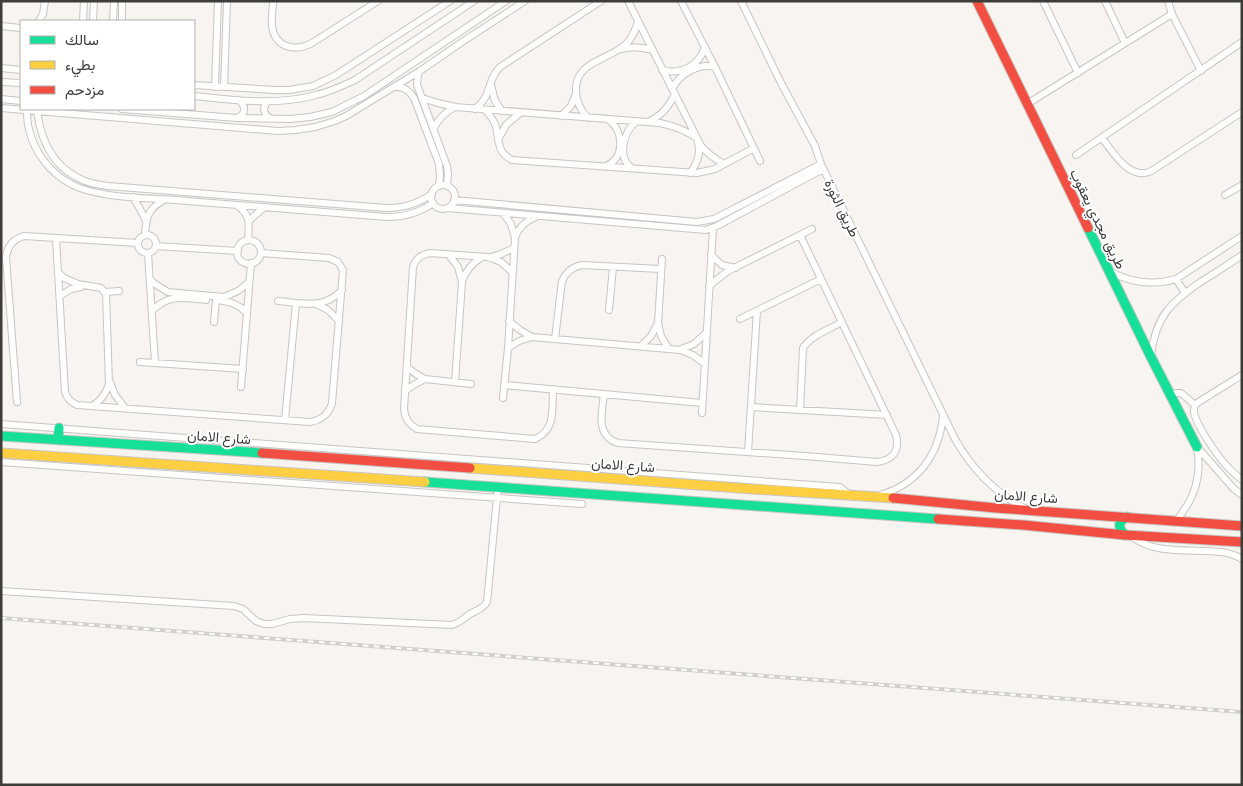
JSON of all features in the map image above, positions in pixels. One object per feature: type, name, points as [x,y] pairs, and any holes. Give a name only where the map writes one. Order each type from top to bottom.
[{"type":"street","points":[[40,20],[43,14],[44,1]]},
{"type":"street","points":[[113,20],[114,1]]},
{"type":"street","points":[[122,1],[122,20]]},
{"type":"street","points":[[215,87],[218,1]]},
{"type":"street","points":[[224,88],[227,1]]},
{"type":"street","points":[[273,1],[272,26],[274,34],[282,44],[294,48],[304,47],[312,43],[378,1]]},
{"type":"street","points":[[195,85],[289,90],[322,82],[349,67],[450,1]]},
{"type":"street","points":[[195,96],[268,101],[295,100],[316,96],[349,83],[474,1]]},
{"type":"street","points":[[135,110],[236,118],[290,119],[332,112],[364,96],[506,1]]},
{"type":"street","points":[[433,203],[423,210],[397,217],[164,200],[89,192],[72,185],[57,175],[44,162],[34,146],[28,128],[27,110],[88,112],[278,131],[315,127],[335,121],[369,103],[525,1]]},
{"type":"street","points":[[475,109],[487,95],[493,76],[500,67],[601,1]]},
{"type":"street","points":[[628,1],[697,138],[708,154],[724,164]]},
{"type":"street","points":[[681,1],[760,161]]},
{"type":"street","name":"طريق الثورة","points":[[741,1],[781,83],[815,146],[822,166],[943,415],[962,450],[977,472],[1002,494],[1030,510]]},
{"type":"street","name":"طريق مجدي يعقوب","points":[[977,1],[1170,396],[1197,447],[1234,489],[1242,495]]},
{"type":"street","points":[[1043,1],[1078,73]]},
{"type":"street","points":[[1105,1],[1125,44]]},
{"type":"street","points":[[1168,1],[1172,14],[1201,71]]},
{"type":"street","points":[[83,20],[84,2],[94,2],[93,20]]},
{"type":"street","points":[[1027,104],[1172,14]]},
{"type":"street","points":[[588,118],[579,107],[576,93],[576,85],[581,72],[587,66],[626,45],[632,38],[638,22]]},
{"type":"street","points":[[1,26],[20,28]]},
{"type":"street","points":[[454,36],[459,44]]},
{"type":"street","points":[[1076,156],[1242,42]]},
{"type":"street","points":[[618,50],[635,46],[652,50]]},
{"type":"street","points":[[662,70],[671,72],[681,71],[695,64],[701,56],[704,47]]},
{"type":"street","points":[[647,123],[664,112],[670,104],[679,78],[698,68],[706,66],[715,67]]},
{"type":"street","points":[[1,68],[20,70]]},
{"type":"street","points":[[420,71],[417,85],[447,166],[447,186]]},
{"type":"street","points":[[1,82],[20,83]]},
{"type":"street","points":[[491,82],[493,95],[502,111]]},
{"type":"street","points":[[394,87],[400,86],[405,88],[414,98],[439,164],[439,186]]},
{"type":"street","points":[[561,116],[571,106],[576,93]]},
{"type":"street","points":[[364,96],[369,103]]},
{"type":"street","points":[[422,98],[438,104],[455,107],[660,123],[673,126],[697,138],[699,156],[696,165],[690,173]]},
{"type":"street","points":[[1,99],[20,101]]},
{"type":"street","points":[[236,118],[244,110],[240,100]]},
{"type":"street","points":[[268,101],[264,110],[267,117],[270,118]]},
{"type":"street","points":[[434,128],[442,115],[455,107]]},
{"type":"street","points":[[1,108],[20,109]]},
{"type":"street","points":[[485,110],[495,124],[499,146],[504,154],[512,160],[690,173],[714,169],[754,148]]},
{"type":"street","points":[[37,111],[39,127],[44,142],[53,156],[64,168],[92,184],[396,208],[414,204],[432,194],[439,186],[447,186],[454,196],[454,200],[447,208]]},
{"type":"street","points":[[498,141],[506,125],[520,112]]},
{"type":"street","points":[[1102,138],[1122,163],[1133,172],[1147,173],[1242,112]]},
{"type":"street","points":[[605,167],[610,165],[619,154],[620,136],[617,127],[610,120]]},
{"type":"street","points":[[633,168],[624,159],[624,146],[626,132],[636,122]]},
{"type":"street","points":[[454,200],[703,222],[714,219],[822,166]]},
{"type":"street","points":[[432,194],[433,203],[439,208],[706,230],[713,228],[822,166]]},
{"type":"street","points":[[1225,195],[1242,185]]},
{"type":"street","points":[[133,197],[146,221]]},
{"type":"street","points":[[145,235],[146,221],[152,208],[164,200]]},
{"type":"street","points":[[237,205],[242,209],[249,221],[248,240]]},
{"type":"street","points":[[249,221],[265,207]]},
{"type":"street","points":[[503,213],[511,224],[514,238],[510,321],[503,398]]},
{"type":"street","points":[[514,238],[523,224],[538,216]]},
{"type":"street","points":[[702,413],[713,228]]},
{"type":"street","points":[[709,287],[721,276],[812,229]]},
{"type":"street","points":[[138,243],[145,235],[153,236],[156,240],[156,246],[148,253]]},
{"type":"street","points":[[604,394],[601,425],[608,438],[625,444],[877,462],[883,462],[892,456],[898,445],[896,435],[800,235]]},
{"type":"street","points":[[17,402],[7,252],[9,246],[13,241],[24,236],[138,243]]},
{"type":"street","points":[[1108,270],[1118,276],[1142,283],[1166,282],[1176,279],[1242,236]]},
{"type":"street","points":[[56,238],[66,395],[70,401],[77,405],[316,421],[323,418],[332,403],[343,270],[333,259],[261,253]]},
{"type":"street","points":[[248,240],[256,242],[261,249],[258,260],[251,263],[240,259],[238,252],[241,244],[248,240]]},
{"type":"street","points":[[138,243],[140,249],[148,253]]},
{"type":"street","points":[[156,246],[238,252]]},
{"type":"street","points":[[455,382],[462,282],[465,274],[475,261],[501,254],[514,248]]},
{"type":"street","points":[[148,253],[155,363]]},
{"type":"street","points":[[512,272],[501,262],[485,257],[430,253],[424,254],[415,261],[413,267],[405,416],[412,426],[417,429],[535,439],[544,434],[549,428],[553,389]]},
{"type":"street","points":[[449,255],[458,267],[462,282]]},
{"type":"street","points":[[711,255],[722,265],[736,268]]},
{"type":"street","points":[[1151,357],[1152,342],[1157,328],[1164,314],[1174,302],[1242,255]]},
{"type":"street","points":[[662,259],[658,323],[661,336],[668,348]]},
{"type":"street","points":[[242,387],[251,263]]},
{"type":"street","points":[[555,339],[562,281],[567,272],[576,266],[661,269]]},
{"type":"street","points":[[609,310],[613,267]]},
{"type":"street","points":[[58,272],[71,282],[99,287],[105,292],[119,291]]},
{"type":"street","points":[[150,279],[168,292],[224,296],[238,291],[249,282]]},
{"type":"street","points":[[740,319],[821,279]]},
{"type":"street","points":[[1176,279],[1185,293]]},
{"type":"street","points":[[60,296],[72,289],[85,286]]},
{"type":"street","points":[[278,301],[322,303],[330,300],[342,290]]},
{"type":"street","points":[[92,406],[101,400],[108,390],[105,292]]},
{"type":"street","points":[[152,311],[169,299],[176,298],[230,302],[236,304],[247,313]]},
{"type":"street","points":[[214,322],[216,300]]},
{"type":"street","points":[[285,420],[296,303]]},
{"type":"street","points":[[314,304],[328,310],[339,320]]},
{"type":"street","points":[[748,452],[757,311]]},
{"type":"street","points":[[510,321],[532,337],[668,348],[693,355],[705,364]]},
{"type":"street","points":[[800,410],[805,345],[809,340],[842,322]]},
{"type":"street","points":[[641,346],[651,336],[658,323]]},
{"type":"street","points":[[680,350],[694,344],[706,334]]},
{"type":"street","points":[[508,348],[532,337]]},
{"type":"street","points":[[140,362],[243,370]]},
{"type":"street","points":[[407,367],[425,379],[471,384]]},
{"type":"street","points":[[1195,405],[1242,375]]},
{"type":"street","points":[[109,379],[115,395],[125,408]]},
{"type":"street","points":[[405,392],[425,379]]},
{"type":"street","points":[[504,385],[702,403]]},
{"type":"street","points":[[1170,396],[1176,392],[1195,405]]},
{"type":"street","points":[[1195,405],[1194,414],[1208,442],[1224,463],[1242,480]]},
{"type":"street","points":[[751,407],[886,415]]},
{"type":"street","points":[[876,496],[893,491],[922,470],[929,460],[940,436],[943,415]]},
{"type":"street","points":[[1,424],[557,470],[840,488],[851,496]]},
{"type":"street","points":[[58,440],[59,428]]},
{"type":"street","name":"شارع الامان","points":[[1,436],[361,455],[401,463],[557,470],[739,488],[876,496],[1242,526]]},
{"type":"street","name":"طريق مجدي يعقوب","points":[[1176,521],[1188,505],[1196,487],[1199,467],[1197,447]]},
{"type":"street","points":[[1,453],[123,466]]},
{"type":"street","points":[[1,462],[123,466],[212,472],[305,474],[400,480],[1242,542]]},
{"type":"street","points":[[400,480],[401,463]]},
{"type":"street","points":[[212,472],[304,484],[582,504]]},
{"type":"street","points":[[304,484],[305,474]]},
{"type":"street","points":[[696,484],[702,493],[700,499],[696,502]]},
{"type":"street","points":[[1,591],[234,606],[247,612],[256,621],[268,624],[304,618],[452,625],[459,623],[483,608],[487,602],[498,488]]},
{"type":"street","points":[[734,506],[732,497],[739,488]]},
{"type":"street","points":[[1093,532],[1101,524],[1100,519],[1095,515]]},
{"type":"street","points":[[1127,517],[1122,519],[1119,525],[1120,530],[1145,545],[1156,548],[1220,552],[1242,559]]},
{"type":"railway","points":[[1,618],[1242,712]]},
{"type":"traffic: fast","points":[[1088,228],[1197,447]]},
{"type":"traffic: fast","points":[[58,440],[59,428]]},
{"type":"traffic: fast","points":[[1,436],[262,453]]},
{"type":"traffic: fast","points":[[425,482],[938,519]]},
{"type":"traffic: fast","points":[[1125,535],[1121,530],[1120,523],[1127,517]]},
{"type":"traffic: slow","points":[[1,453],[425,482]]},
{"type":"traffic: slow","points":[[470,468],[893,498]]},
{"type":"traffic: jam","points":[[977,1],[1088,228]]},
{"type":"traffic: jam","points":[[262,453],[470,468]]},
{"type":"traffic: jam","points":[[893,498],[996,508],[1242,526]]},
{"type":"traffic: jam","points":[[938,519],[1125,535],[1242,542]]}]
